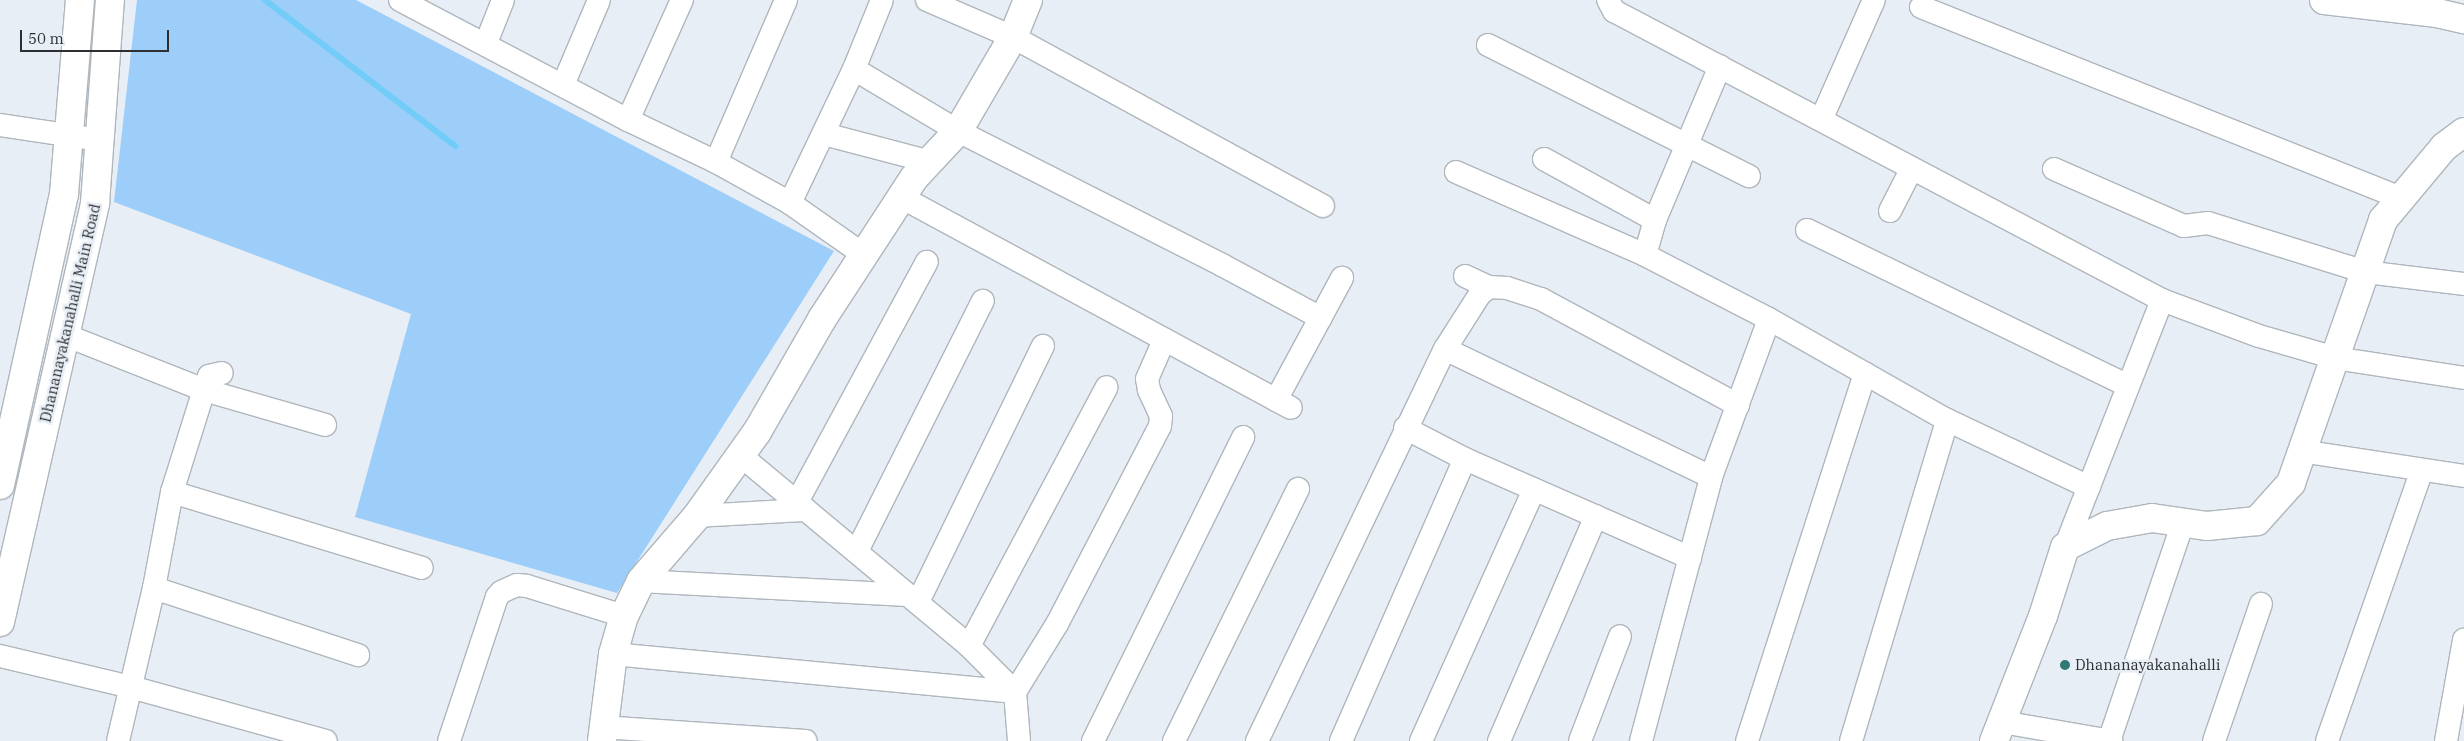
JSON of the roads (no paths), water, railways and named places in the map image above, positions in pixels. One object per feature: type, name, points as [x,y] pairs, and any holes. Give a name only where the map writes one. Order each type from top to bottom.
[{"type":"street","name":"Dhananayakanahalli Main Road","points":[[0,485],[64,194],[80,0]]},
{"type":"street","name":"Dhananayakanahalli Main Road","points":[[0,622],[95,203],[110,0]]},
{"type":"street","points":[[400,0],[486,43],[628,120],[716,162],[790,203],[864,255]]},
{"type":"street","points":[[486,43],[504,0]]},
{"type":"street","points":[[564,85],[599,0]]},
{"type":"street","points":[[628,120],[682,0]]},
{"type":"street","points":[[716,162],[786,0]]},
{"type":"street","points":[[790,203],[854,69],[882,0]]},
{"type":"street","points":[[927,0],[1013,37],[1324,206]]},
{"type":"street","points":[[806,741],[602,734],[613,654],[624,616],[641,581],[697,516],[757,432],[822,319],[901,197],[927,161],[958,131],[1013,37],[1028,0]]},
{"type":"street","points":[[1608,0],[1614,11],[2162,300],[2259,336],[2335,358],[2464,378]]},
{"type":"street","points":[[1821,120],[1874,0]]},
{"type":"street","points":[[2324,0],[2437,13],[2464,19]]},
{"type":"street","points":[[1921,7],[2401,198]]},
{"type":"street","points":[[1488,45],[1749,176]]},
{"type":"street","points":[[1645,255],[1655,220],[1720,66]]},
{"type":"street","points":[[854,69],[958,131],[1222,265],[1321,318]]},
{"type":"street","points":[[0,125],[100,140]]},
{"type":"street","points":[[2065,547],[2108,526],[2152,518],[2207,526],[2257,521],[2291,483],[2383,220],[2444,147],[2464,132]]},
{"type":"street","points":[[824,134],[927,161]]},
{"type":"street","points":[[1544,159],[1655,220]]},
{"type":"street","points":[[1890,211],[1912,168]]},
{"type":"street","points":[[2054,168],[2184,226],[2208,223],[2365,272],[2464,284]]},
{"type":"street","points":[[1456,172],[1645,255],[1769,319],[1947,420],[2089,487]]},
{"type":"street","points":[[901,197],[1283,404],[1321,318],[1342,278]]},
{"type":"street","points":[[1807,230],[2128,386]]},
{"type":"street","points":[[802,506],[927,262]]},
{"type":"street","points":[[1465,276],[1490,287],[1507,288],[1541,299],[1738,405]]},
{"type":"street","points":[[1257,741],[1405,428],[1445,349],[1480,294],[1490,287]]},
{"type":"street","points":[[2162,300],[2065,547],[2043,616],[1998,732],[2110,741],[2183,522]]},
{"type":"street","points":[[857,552],[983,301]]},
{"type":"street","points":[[1641,741],[1711,477],[1769,319]]},
{"type":"street","points":[[65,335],[204,390],[325,425]]},
{"type":"street","points":[[1019,741],[1015,692],[1057,624],[1160,426],[1161,416],[1149,390],[1148,379],[1164,340]]},
{"type":"street","points":[[912,598],[1043,346]]},
{"type":"street","points":[[1445,349],[1711,477]]},
{"type":"street","points":[[118,741],[154,588],[172,492],[204,390],[210,376],[222,373]]},
{"type":"street","points":[[1747,741],[1865,374]]},
{"type":"street","points":[[969,646],[1107,388]]},
{"type":"street","points":[[1851,741],[1947,420]]},
{"type":"street","points":[[1405,428],[1464,459],[1534,488],[1690,558]]},
{"type":"street","points":[[1093,741],[1243,437]]},
{"type":"street","points":[[2302,451],[2464,476]]},
{"type":"street","points":[[740,455],[969,646],[1015,692]]},
{"type":"street","points":[[1341,741],[1464,459]]},
{"type":"street","points":[[2327,741],[2422,470]]},
{"type":"street","points":[[1421,741],[1534,488]]},
{"type":"street","points":[[1174,741],[1298,489]]},
{"type":"street","points":[[172,492],[422,568]]},
{"type":"street","points":[[697,516],[802,506]]},
{"type":"street","points":[[1499,741],[1596,516]]},
{"type":"street","points":[[641,581],[912,598]]},
{"type":"street","points":[[449,741],[497,597],[502,592],[517,585],[528,586],[624,616]]},
{"type":"street","points":[[154,588],[358,656]]},
{"type":"street","points":[[2214,741],[2261,604]]},
{"type":"street","points":[[1580,741],[1620,636]]},
{"type":"street","points":[[2446,741],[2464,640]]},
{"type":"street","points":[[613,654],[1015,692]]},
{"type":"street","points":[[0,656],[131,687],[326,741]]},
{"type":"waterway","points":[[265,0],[455,146]]},
{"type":"place","name":"Dhananayakanahalli","points":[[2065,665]]}]
